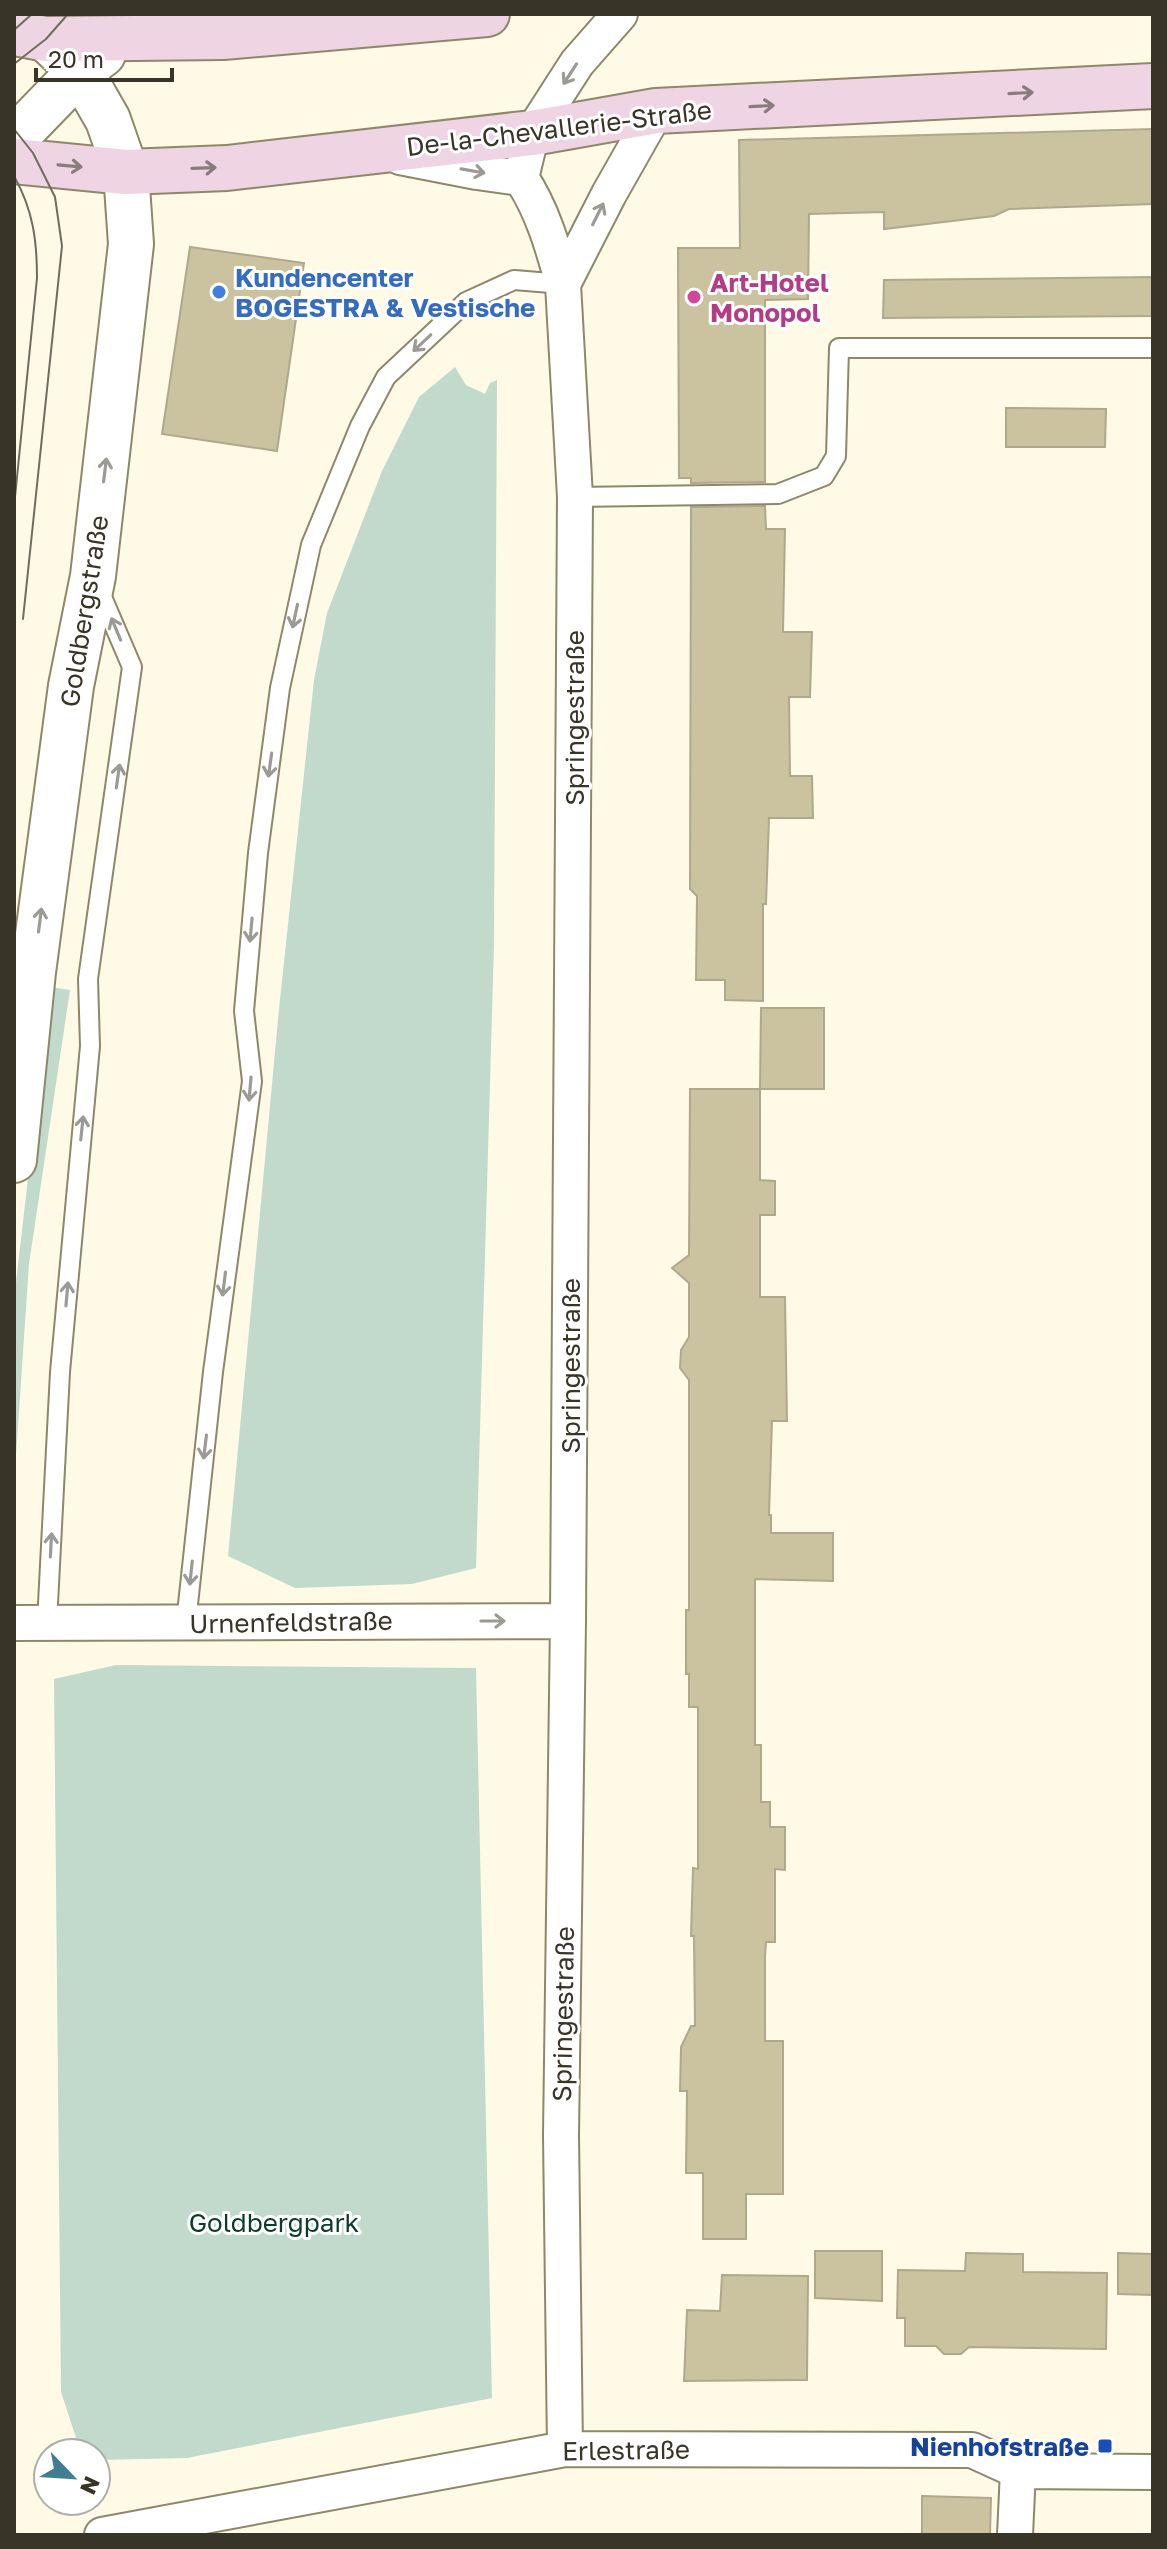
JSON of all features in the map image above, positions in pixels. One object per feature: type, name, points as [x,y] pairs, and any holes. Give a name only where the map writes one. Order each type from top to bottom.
[{"type":"main road","points":[[30,36],[125,39],[223,37],[487,14]]},
{"type":"main road","name":"De-la-Chevallerie-Straße","points":[[14,161],[126,172],[227,168],[532,133],[656,111],[1153,86]]},
{"type":"street","points":[[369,151],[521,178],[532,133],[577,63],[620,14]]},
{"type":"street","name":"Goldbergstraße","points":[[14,1160],[33,972],[71,686],[93,576],[131,244],[126,172],[108,120],[80,71],[30,36]]},
{"type":"street","points":[[14,139],[80,71],[125,39]]},
{"type":"street","points":[[563,284],[656,111]]},
{"type":"street","name":"Springestraße","points":[[521,178],[533,195],[563,284],[575,497],[568,1621],[561,2135],[565,2449]]},
{"type":"street","name":"Urnenfeldstraße","points":[[30,1623],[568,1621]]},
{"type":"street","name":"Erlestraße","points":[[102,2535],[565,2449],[972,2450],[1018,2471],[1153,2472]]},
{"type":"street","points":[[1015,2535],[1018,2471]]},
{"type":"lane","points":[[186,1623],[217,1342],[252,1081],[244,1011],[258,853],[280,688],[311,545],[360,426],[386,377],[466,302],[514,280],[563,284]]},
{"type":"lane","points":[[575,497],[778,494],[824,476],[836,456],[839,348],[1153,348]]},
{"type":"lane","points":[[30,1623],[60,1372],[90,1046],[88,979],[132,667],[93,576]]},
{"type":"green space","points":[[455,367],[466,385],[485,394],[490,383],[497,380],[494,944],[476,1568],[412,1584],[295,1588],[228,1556],[279,1009],[314,680],[327,613],[382,471],[419,397]]},
{"type":"green space","points":[[50,987],[70,990],[29,1264],[14,1485],[14,1300]]},
{"type":"green space","name":"Goldbergpark","points":[[116,1665],[476,1668],[492,2398],[187,2458],[112,2460],[112,2437],[76,2437],[61,2392],[54,1679]]},
{"type":"building","points":[[1153,129],[1153,204],[1009,209],[994,216],[884,229],[884,212],[809,214],[808,299],[765,300],[765,482],[691,483],[691,478],[679,478],[678,248],[740,248],[739,140]]},
{"type":"building","points":[[190,247],[304,263],[277,451],[162,434]]},
{"type":"building","points":[[1153,277],[1153,316],[883,318],[884,280]]},
{"type":"building","points":[[1006,408],[1106,409],[1105,447],[1006,447]]},
{"type":"building","points":[[765,506],[766,529],[785,529],[783,632],[812,632],[810,697],[789,697],[790,776],[812,776],[813,818],[769,818],[766,904],[763,904],[763,1001],[725,1000],[725,980],[696,980],[697,896],[690,889],[691,507]]},
{"type":"building","points":[[761,1008],[824,1008],[824,1089],[760,1089]]},
{"type":"building","points":[[690,1089],[760,1089],[760,1180],[775,1181],[775,1215],[760,1215],[760,1297],[785,1297],[787,1421],[772,1421],[771,1533],[833,1533],[833,1581],[755,1579],[755,1745],[761,1745],[761,1802],[770,1802],[770,1827],[785,1827],[785,1870],[775,1869],[775,1942],[766,1942],[765,1957],[765,2041],[783,2041],[783,2194],[746,2194],[746,2239],[703,2239],[703,2173],[686,2173],[687,2091],[680,2091],[681,2047],[691,2026],[695,2026],[694,1936],[691,1936],[693,1868],[698,1869],[698,1707],[689,1707],[689,1674],[686,1674],[689,1380],[680,1368],[681,1350],[689,1337],[689,1283],[672,1268],[689,1255]]},
{"type":"building","points":[[815,2251],[882,2251],[882,2301],[815,2298]]},
{"type":"building","points":[[966,2253],[1023,2254],[1023,2272],[1107,2273],[1106,2349],[969,2347],[961,2354],[944,2354],[936,2346],[905,2346],[905,2318],[897,2318],[898,2270],[965,2271]]},
{"type":"building","points":[[1118,2253],[1153,2254],[1153,2295],[1118,2294]]},
{"type":"building","points":[[722,2275],[808,2276],[807,2380],[684,2381],[687,2310],[720,2311]]},
{"type":"building","points":[[922,2496],[991,2498],[990,2535],[922,2535]]},
{"type":"tram line","points":[[14,30],[32,14]]},
{"type":"tram line","points":[[14,64],[46,39],[68,14]]},
{"type":"tram line","points":[[14,129],[33,153],[55,197],[62,246],[23,619]]},
{"type":"tram line","points":[[14,176],[33,226],[37,278],[14,507]]},
{"type":"place","name":"Kundencenter BOGESTRA & Vestische","points":[[219,292]]},
{"type":"place","name":"Art-Hotel Monopol","points":[[694,297]]},
{"type":"place","name":"Nienhofstraße","points":[[1105,2446]]}]
